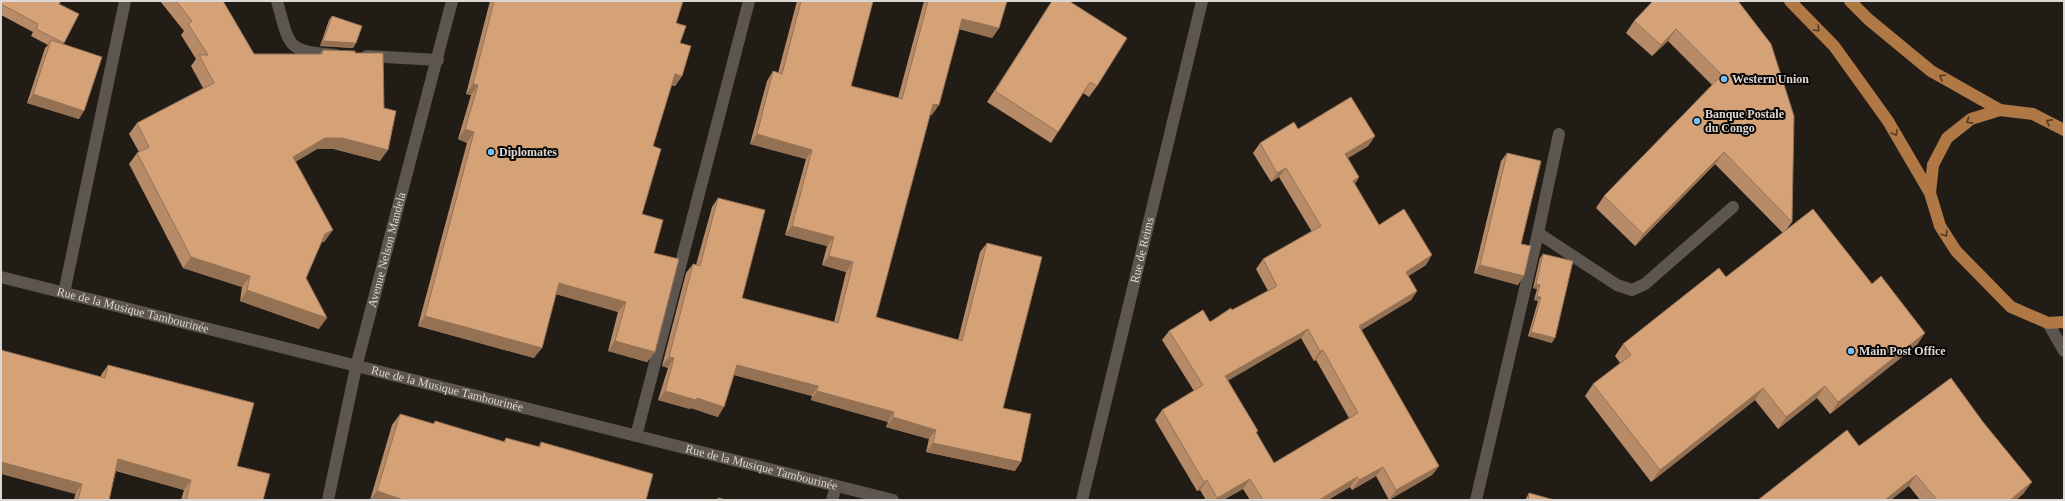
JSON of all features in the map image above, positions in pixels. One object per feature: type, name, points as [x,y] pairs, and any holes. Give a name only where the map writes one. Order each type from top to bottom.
[{"type":"main road","points":[[1790,1],[1834,46],[1888,120],[1930,193],[1940,226],[1956,251],[2011,307],[2048,323],[2064,322]]},
{"type":"main road","points":[[1850,1],[1868,19],[1931,71],[2000,110],[2033,114],[2064,130]]},
{"type":"main road","points":[[1930,193],[1933,165],[1947,138],[1971,119],[2000,110]]},
{"type":"street","points":[[64,294],[125,1]]},
{"type":"street","points":[[277,1],[287,38],[298,50],[313,53],[353,56],[438,60]]},
{"type":"street","name":"Avenue Nelson Mandela","points":[[328,500],[356,367],[438,60],[452,1]]},
{"type":"street","points":[[636,436],[749,1]]},
{"type":"street","name":"Rue de Reims","points":[[1082,500],[1202,1]]},
{"type":"street","points":[[1476,500],[1538,233],[1559,134]]},
{"type":"street","points":[[1538,233],[1617,285],[1632,290],[1646,284],[1733,207]]},
{"type":"street","name":"Rue de la Musique Tambourinée","points":[[1,277],[892,500]]},
{"type":"street","points":[[2048,323],[2064,351]]},
{"type":"street","points":[[832,500],[836,486]]},
{"type":"building","points":[[1,1],[61,1],[59,4],[79,14],[64,43],[36,29],[38,24],[1,4]]},
{"type":"building","points":[[176,1],[223,1],[254,54],[322,54],[323,50],[355,51],[355,53],[383,53],[384,108],[396,111],[388,150],[342,138],[325,138],[293,157],[333,230],[325,234],[306,278],[327,318],[247,290],[250,276],[191,257],[137,153],[149,147],[137,123],[214,83],[199,55],[208,55],[188,24],[192,21]]},
{"type":"building","points":[[494,1],[683,1],[676,23],[686,26],[680,43],[691,46],[682,76],[675,74],[653,146],[661,149],[642,214],[663,220],[654,253],[679,259],[655,352],[615,341],[626,302],[559,283],[542,348],[425,316],[474,132],[465,129],[478,85],[473,84]]},
{"type":"building","points":[[801,1],[873,1],[851,86],[902,99],[928,1],[1007,1],[999,28],[962,19],[939,105],[933,104],[876,317],[962,341],[987,243],[1042,257],[1003,408],[1031,414],[1021,462],[933,443],[936,430],[893,417],[894,412],[817,391],[818,386],[737,365],[724,407],[697,398],[696,400],[665,391],[674,358],[669,357],[693,264],[700,266],[718,198],[765,210],[742,298],[838,323],[853,262],[829,256],[834,237],[792,226],[812,150],[757,134],[773,71],[782,74]]},
{"type":"building","points":[[1052,1],[1069,1],[1127,38],[1097,86],[1090,82],[1058,132],[995,91]]},
{"type":"building","points":[[1653,1],[1738,1],[1771,44],[1794,116],[1792,222],[1724,152],[1643,234],[1604,196],[1722,75],[1676,29],[1661,45],[1634,21]]},
{"type":"building","points":[[332,16],[362,26],[356,43],[323,41]]},
{"type":"building","points":[[51,40],[102,57],[84,111],[33,94]]},
{"type":"building","points":[[1351,97],[1375,136],[1345,154],[1359,177],[1353,181],[1379,225],[1404,209],[1432,255],[1406,272],[1417,291],[1359,326],[1439,466],[1396,490],[1383,467],[1359,480],[1357,477],[1319,500],[1263,500],[1250,479],[1217,498],[1207,480],[1204,482],[1162,410],[1203,385],[1169,331],[1203,310],[1210,322],[1231,308],[1232,310],[1277,286],[1263,259],[1321,226],[1286,168],[1277,173],[1260,143],[1294,122],[1298,129]],"holes":[[[1308,329],[1320,351],[1323,350],[1358,413],[1274,463],[1256,432],[1258,431],[1225,376]]]},
{"type":"building","points":[[1507,153],[1541,161],[1521,244],[1531,246],[1524,276],[1480,265]]},
{"type":"building","points":[[1813,209],[1872,284],[1881,276],[1925,333],[1838,402],[1825,386],[1786,417],[1763,388],[1660,470],[1593,384],[1631,355],[1623,344],[1719,268],[1726,277]]},
{"type":"building","points":[[1543,254],[1573,261],[1555,338],[1531,332],[1541,297],[1537,296],[1540,285],[1536,284]]},
{"type":"building","points":[[1,350],[105,378],[108,365],[254,403],[237,466],[270,474],[263,500],[186,500],[191,480],[118,459],[109,500],[78,500],[82,484],[1,462]]},
{"type":"building","points":[[1951,378],[1983,422],[2032,482],[2010,500],[1937,500],[1916,475],[1885,500],[1758,500],[1847,430],[1859,446]]},
{"type":"building","points":[[400,414],[434,424],[435,421],[505,442],[506,438],[540,447],[541,442],[653,474],[646,500],[401,500],[377,491]]},
{"type":"building","points":[[1529,493],[1554,500],[1528,500]]},
{"type":"place","name":"Western Union","points":[[1724,79]]},
{"type":"place","name":"Banque Postale du Congo","points":[[1697,121]]},
{"type":"place","name":"Diplomates","points":[[491,152]]},
{"type":"place","name":"Main Post Office","points":[[1851,351]]}]
